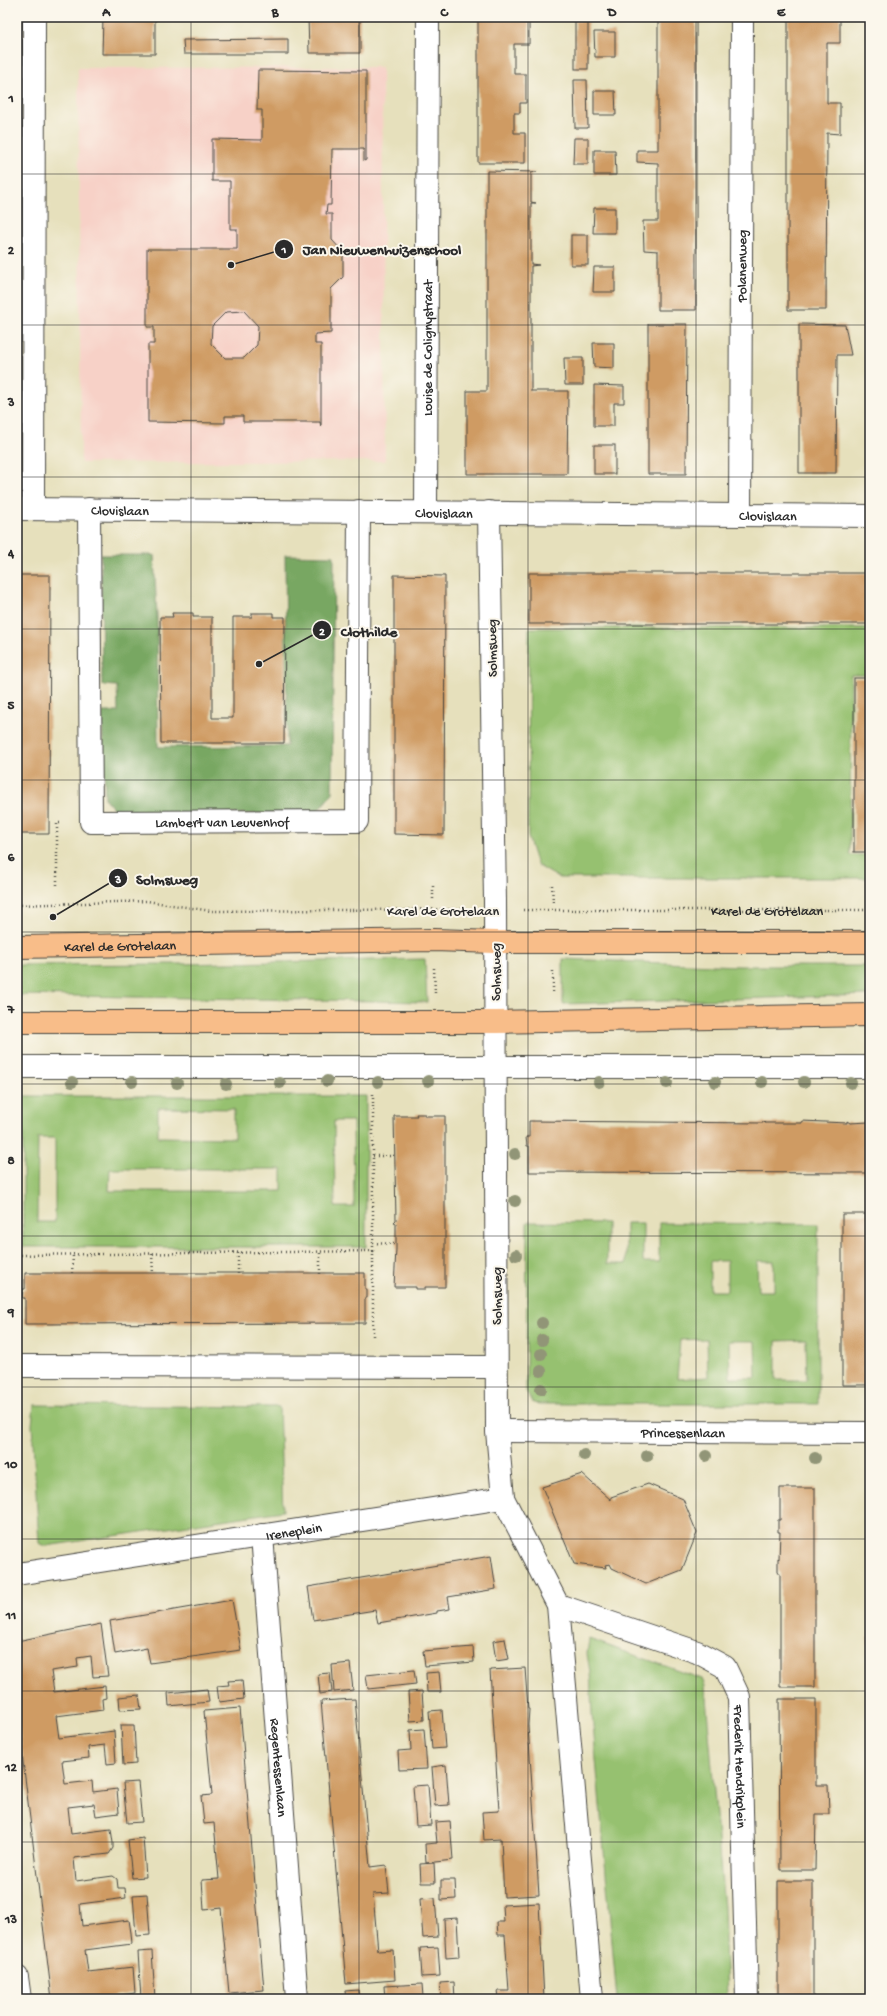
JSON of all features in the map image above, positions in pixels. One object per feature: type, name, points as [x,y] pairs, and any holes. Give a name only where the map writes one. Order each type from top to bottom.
[{"type":"main road","name":"Karel de Grotelaan","points":[[17,947],[434,940],[495,942],[870,942]]},
{"type":"main road","points":[[17,1022],[495,1022],[870,1015]]},
{"type":"street","points":[[25,509],[34,17]]},
{"type":"street","name":"Louise de Colignystraat","points":[[426,512],[428,17]]},
{"type":"street","name":"Polanenweg","points":[[740,515],[742,17]]},
{"type":"street","name":"Clovislaan","points":[[25,509],[870,516]]},
{"type":"street","points":[[89,509],[91,822]]},
{"type":"street","name":"Lambert van Leuvenhof","points":[[91,822],[357,821],[359,511]]},
{"type":"street","name":"Solmsweg","points":[[489,512],[495,910],[497,1431]]},
{"type":"street","points":[[17,1067],[870,1067]]},
{"type":"street","points":[[17,1366],[496,1367]]},
{"type":"street","points":[[497,1431],[503,1498],[558,1605],[592,1999]]},
{"type":"street","name":"Princessenlaan","points":[[497,1431],[870,1433]]},
{"type":"street","name":"Ireneplein","points":[[17,1574],[503,1498]]},
{"type":"street","name":"Regentessenlaan","points":[[262,1535],[297,1999]]},
{"type":"street","name":"Frederik Hendrikplein","points":[[558,1605],[697,1652],[725,1667],[739,1697],[746,1999]]},
{"type":"street","points":[[17,1978],[20,1999]]},
{"type":"path","points":[[57,885],[57,823],[91,822]]},
{"type":"path","points":[[552,885],[553,902]]},
{"type":"path","points":[[433,886],[433,901]]},
{"type":"path","name":"Karel de Grotelaan","points":[[17,905],[147,901],[211,910],[870,910]]},
{"type":"path","points":[[434,965],[435,996]]},
{"type":"path","points":[[553,966],[553,997]]},
{"type":"path","points":[[373,1090],[373,1367]]},
{"type":"path","points":[[373,1156],[395,1156]]},
{"type":"path","points":[[373,1243],[394,1244]]},
{"type":"path","points":[[17,1255],[320,1251],[373,1252]]},
{"type":"path","points":[[320,1251],[320,1274]]},
{"type":"path","points":[[238,1252],[238,1274]]},
{"type":"path","points":[[152,1254],[153,1274]]},
{"type":"path","points":[[72,1273],[73,1255]]},
{"type":"shaded area","points":[[382,67],[385,461],[81,463],[78,68]]},
{"type":"green space","points":[[101,555],[154,555],[157,617],[158,747],[287,746],[285,555],[334,556],[332,794],[316,813],[119,815],[105,799],[102,712],[118,712],[117,686],[102,685]]},
{"type":"green space","points":[[529,628],[870,628],[870,675],[851,675],[850,855],[870,855],[870,878],[559,878],[537,865],[528,837]]},
{"type":"green space","points":[[425,959],[427,1002],[17,995],[17,965],[178,964]]},
{"type":"green space","points":[[563,959],[739,966],[870,966],[870,995],[563,1004]]},
{"type":"green space","points":[[23,1096],[366,1096],[366,1247],[23,1247]],"holes":[[[158,1108],[234,1109],[234,1138],[158,1137]],[[334,1121],[353,1121],[354,1207],[335,1207]],[[38,1138],[55,1138],[55,1222],[37,1222]],[[110,1169],[282,1169],[282,1191],[109,1191]]]},
{"type":"green space","points":[[527,1222],[607,1223],[607,1264],[626,1264],[626,1223],[643,1223],[643,1262],[659,1262],[659,1223],[818,1224],[818,1404],[540,1404],[533,1403],[526,1391]],"holes":[[[710,1261],[727,1261],[727,1291],[710,1291]],[[757,1261],[774,1261],[774,1291],[758,1291]],[[707,1339],[708,1377],[677,1379],[680,1340]],[[806,1340],[807,1380],[776,1380],[776,1341]],[[729,1341],[755,1341],[756,1378],[730,1378]]]},
{"type":"green space","points":[[34,1405],[279,1407],[283,1511],[46,1546],[39,1543],[32,1425]]},
{"type":"green space","points":[[589,1639],[702,1679],[705,1686],[724,1908],[727,1999],[617,1999],[592,1714],[590,1672],[587,1654]]},
{"type":"building","points":[[103,17],[155,17],[155,54],[102,54]]},
{"type":"building","points":[[308,17],[360,17],[360,53],[309,53]]},
{"type":"building","points":[[478,17],[529,17],[529,44],[514,44],[514,74],[526,74],[526,103],[520,103],[520,113],[514,113],[514,133],[525,133],[525,163],[478,163]]},
{"type":"building","points":[[658,17],[696,17],[696,310],[658,310],[658,251],[644,250],[643,221],[658,221],[658,163],[637,162],[637,150],[658,150]]},
{"type":"building","points":[[788,17],[840,17],[840,43],[827,43],[827,103],[840,103],[840,134],[827,133],[826,310],[788,310]]},
{"type":"building","points":[[575,21],[588,21],[588,69],[575,69]]},
{"type":"building","points":[[594,32],[615,32],[615,57],[595,57]]},
{"type":"building","points":[[288,39],[288,54],[184,54],[183,40]]},
{"type":"building","points":[[258,70],[366,71],[366,160],[364,161],[364,149],[332,149],[331,205],[327,205],[326,214],[332,214],[332,240],[343,252],[343,277],[331,289],[331,333],[315,334],[315,344],[321,344],[321,427],[320,422],[243,422],[243,416],[225,416],[225,423],[148,422],[148,344],[154,344],[154,327],[147,327],[147,249],[237,249],[237,229],[230,229],[230,181],[212,181],[212,139],[262,140],[262,110],[257,110]],"holes":[[[244,311],[258,326],[257,345],[244,358],[225,358],[211,344],[212,326],[226,312]]]},
{"type":"building","points":[[574,80],[587,80],[588,128],[575,128]]},
{"type":"building","points":[[594,91],[615,91],[616,115],[594,115]]},
{"type":"building","points":[[574,138],[588,138],[588,164],[573,164]]},
{"type":"building","points":[[594,150],[615,150],[616,175],[594,175]]},
{"type":"building","points":[[487,171],[537,172],[531,173],[531,202],[536,203],[531,203],[531,264],[539,265],[531,266],[531,391],[568,391],[567,474],[467,474],[467,391],[487,391]]},
{"type":"building","points":[[594,208],[615,208],[615,233],[593,233]]},
{"type":"building","points":[[571,235],[588,235],[588,265],[571,265]]},
{"type":"building","points":[[594,267],[615,267],[615,292],[593,292]]},
{"type":"building","points":[[648,324],[687,324],[686,474],[648,474]]},
{"type":"building","points":[[799,324],[845,325],[851,355],[837,355],[836,473],[799,473]]},
{"type":"building","points":[[593,343],[614,343],[614,368],[594,367]]},
{"type":"building","points":[[564,358],[583,358],[583,385],[565,385]]},
{"type":"building","points":[[594,385],[624,386],[624,403],[614,403],[614,426],[594,426]]},
{"type":"building","points":[[594,445],[615,445],[615,474],[594,474]]},
{"type":"building","points":[[529,573],[870,573],[870,624],[529,624]]},
{"type":"building","points":[[17,575],[50,575],[49,834],[17,834]]},
{"type":"building","points":[[394,575],[445,576],[444,835],[394,834]]},
{"type":"building","points":[[172,613],[193,613],[193,617],[212,617],[212,718],[233,718],[233,617],[252,617],[252,613],[273,613],[273,617],[285,617],[284,743],[161,743],[160,617],[173,617]]},
{"type":"building","points":[[854,678],[870,678],[870,852],[854,852]]},
{"type":"building","points":[[416,1114],[425,1114],[425,1116],[445,1116],[445,1287],[425,1287],[425,1289],[416,1289],[416,1287],[394,1287],[396,1223],[394,1222],[396,1220],[394,1116],[417,1116]]},
{"type":"building","points":[[529,1121],[763,1123],[763,1121],[765,1123],[802,1123],[802,1121],[847,1123],[847,1121],[850,1123],[869,1122],[869,1173],[529,1172],[529,1146],[527,1146],[526,1137],[529,1137]]},
{"type":"building","points":[[868,1212],[870,1212],[870,1387],[868,1387],[868,1385],[842,1385],[842,1214],[868,1214]]},
{"type":"building","points":[[25,1273],[365,1273],[365,1289],[367,1289],[367,1298],[365,1298],[365,1323],[25,1324],[25,1298],[22,1298],[23,1289],[25,1289]]},
{"type":"building","points":[[582,1474],[611,1500],[611,1497],[648,1484],[683,1499],[697,1533],[682,1570],[646,1584],[612,1568],[610,1564],[605,1565],[606,1568],[574,1564],[542,1487]]},
{"type":"building","points":[[780,1488],[815,1488],[815,1687],[780,1687],[780,1574],[778,1571],[778,1558],[779,1559],[780,1532],[778,1532],[778,1520],[780,1520]]},
{"type":"building","points":[[491,1556],[496,1589],[448,1597],[450,1609],[437,1611],[437,1613],[378,1623],[375,1610],[313,1620],[308,1587]]},
{"type":"building","points":[[232,1600],[241,1650],[150,1663],[147,1648],[115,1654],[110,1621]]},
{"type":"building","points":[[101,1624],[108,1676],[93,1677],[91,1656],[77,1658],[78,1667],[51,1671],[54,1692],[105,1686],[106,1698],[102,1699],[103,1710],[56,1716],[59,1738],[114,1731],[116,1763],[107,1764],[105,1745],[88,1747],[89,1758],[62,1761],[65,1784],[92,1781],[93,1792],[117,1789],[119,1813],[96,1816],[94,1804],[68,1807],[71,1834],[111,1829],[113,1843],[113,1848],[109,1854],[74,1858],[76,1881],[113,1876],[117,1879],[118,1888],[125,1888],[126,1898],[80,1904],[82,1926],[129,1920],[131,1933],[132,1944],[85,1950],[88,1972],[133,1967],[135,1993],[101,1998],[102,1999],[52,1999],[17,1712],[17,1641]]},
{"type":"building","points":[[868,1637],[870,1637],[870,1657],[868,1657]]},
{"type":"building","points":[[505,1639],[509,1659],[496,1661],[493,1641]]},
{"type":"building","points":[[473,1647],[474,1662],[425,1666],[423,1651]]},
{"type":"building","points":[[350,1663],[353,1690],[334,1692],[332,1665]]},
{"type":"building","points":[[525,1668],[529,1709],[528,1725],[539,1895],[504,1897],[501,1839],[484,1840],[482,1812],[499,1811],[490,1670]]},
{"type":"building","points":[[414,1670],[416,1684],[368,1689],[366,1675]]},
{"type":"building","points":[[439,1672],[441,1692],[427,1692],[426,1673]]},
{"type":"building","points":[[330,1673],[332,1692],[320,1694],[318,1674]]},
{"type":"building","points":[[242,1680],[244,1699],[219,1702],[217,1686],[229,1685],[228,1681]]},
{"type":"building","points":[[207,1689],[209,1702],[169,1706],[168,1693]]},
{"type":"building","points":[[422,1691],[424,1720],[410,1721],[408,1692]]},
{"type":"building","points":[[139,1695],[141,1709],[120,1710],[119,1697]]},
{"type":"building","points":[[355,1699],[370,1867],[386,1865],[389,1893],[373,1894],[378,1951],[393,1950],[395,1980],[346,1984],[321,1701]]},
{"type":"building","points":[[779,1699],[816,1699],[816,1785],[828,1785],[829,1814],[816,1814],[815,1870],[780,1870]]},
{"type":"building","points":[[240,1708],[264,1990],[229,1993],[221,1908],[204,1910],[202,1880],[219,1879],[214,1823],[204,1824],[201,1796],[212,1795],[204,1711]]},
{"type":"building","points":[[442,1710],[445,1748],[432,1749],[429,1711]]},
{"type":"building","points":[[121,1725],[134,1725],[136,1764],[123,1765]]},
{"type":"building","points":[[424,1729],[427,1769],[399,1770],[398,1751],[411,1750],[410,1730]]},
{"type":"building","points":[[446,1765],[449,1805],[435,1806],[432,1767]]},
{"type":"building","points":[[138,1782],[142,1822],[127,1823],[123,1783]]},
{"type":"building","points":[[428,1785],[431,1825],[416,1826],[413,1786]]},
{"type":"building","points":[[450,1821],[453,1860],[426,1863],[425,1844],[437,1843],[435,1822]]},
{"type":"building","points":[[143,1838],[146,1877],[132,1878],[128,1840]]},
{"type":"building","points":[[434,1863],[435,1883],[421,1883],[420,1864]]},
{"type":"building","points":[[441,1880],[455,1880],[456,1899],[441,1900]]},
{"type":"building","points":[[778,1881],[813,1881],[813,1999],[777,1999]]},
{"type":"building","points":[[147,1894],[150,1935],[136,1936],[133,1895]]},
{"type":"building","points":[[435,1898],[438,1937],[423,1938],[420,1899]]},
{"type":"building","points":[[539,1903],[544,1999],[499,1999],[498,1991],[509,1991],[505,1935],[498,1935],[497,1922],[504,1922],[503,1905]]},
{"type":"building","points":[[457,1918],[459,1957],[446,1958],[444,1919]]},
{"type":"building","points":[[438,1947],[440,1976],[422,1977],[420,1948]]},
{"type":"building","points":[[152,1951],[155,1999],[141,1999],[138,1952]]},
{"type":"building","points":[[454,1982],[455,1999],[441,1999],[440,1983]]},
{"type":"building","points":[[422,1984],[423,1997],[385,1999],[384,1986]]},
{"type":"building","points":[[358,1990],[359,1999],[346,1999],[345,1991]]},
{"type":"building","points":[[269,1996],[269,1999],[251,1999],[251,1998]]},
{"type":"place","name":"Jan Nieuwenhuizenschool","points":[[231,265]]},
{"type":"place","name":"Clothilde","points":[[259,664]]},
{"type":"place","name":"Solmsweg","points":[[53,917]]}]
